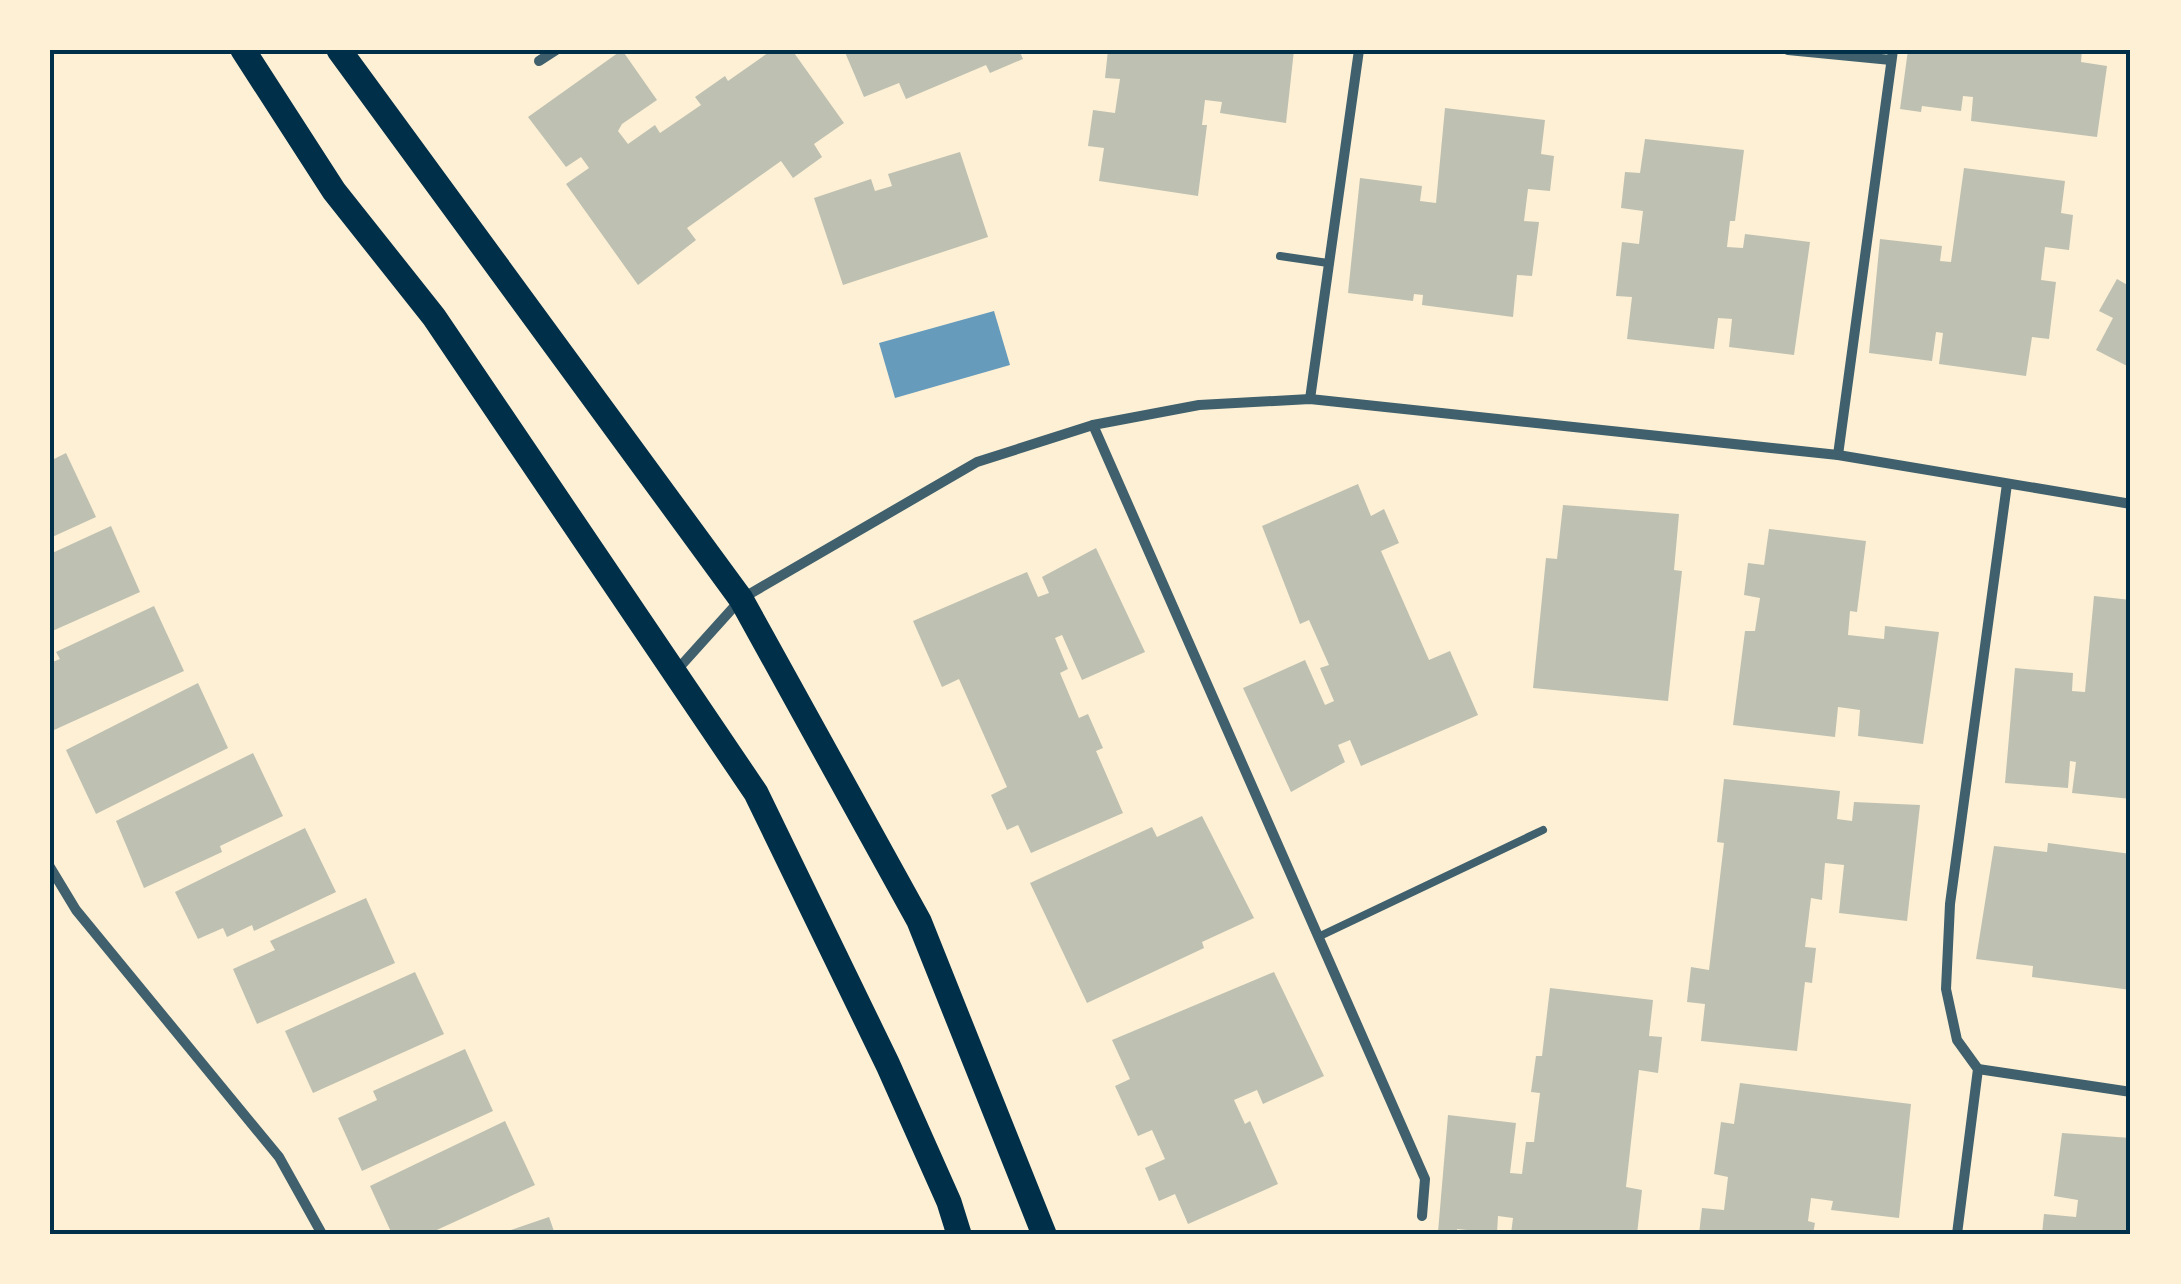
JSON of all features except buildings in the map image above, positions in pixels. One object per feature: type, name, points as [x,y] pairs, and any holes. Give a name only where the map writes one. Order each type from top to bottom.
[{"type":"main road","points":[[243,50],[334,191],[434,317],[677,670],[756,793],[888,1066],[949,1202],[959,1234]]},
{"type":"main road","points":[[339,50],[474,228],[741,599],[919,921],[1044,1234]]},
{"type":"street","points":[[538,61],[556,50]]},
{"type":"street","points":[[1310,399],[1358,50]]},
{"type":"street","points":[[1788,50],[1892,55],[1838,456]]},
{"type":"street","points":[[677,670],[741,599],[977,462],[1093,425],[1200,405],[1310,399],[1838,456],[2131,504]]},
{"type":"street","points":[[1093,425],[1425,1179],[1422,1216]]},
{"type":"street","points":[[1957,1234],[1978,1069],[1957,1040],[1946,990],[1950,904],[2007,484]]},
{"type":"street","points":[[50,866],[76,910],[279,1157],[322,1234]]},
{"type":"street","points":[[1978,1069],[2131,1092]]},
{"type":"lane","points":[[1280,256],[1328,263]]},
{"type":"lane","points":[[1318,937],[1543,830]]},
{"type":"water","points":[[994,311],[1010,365],[895,398],[879,343]]}]
